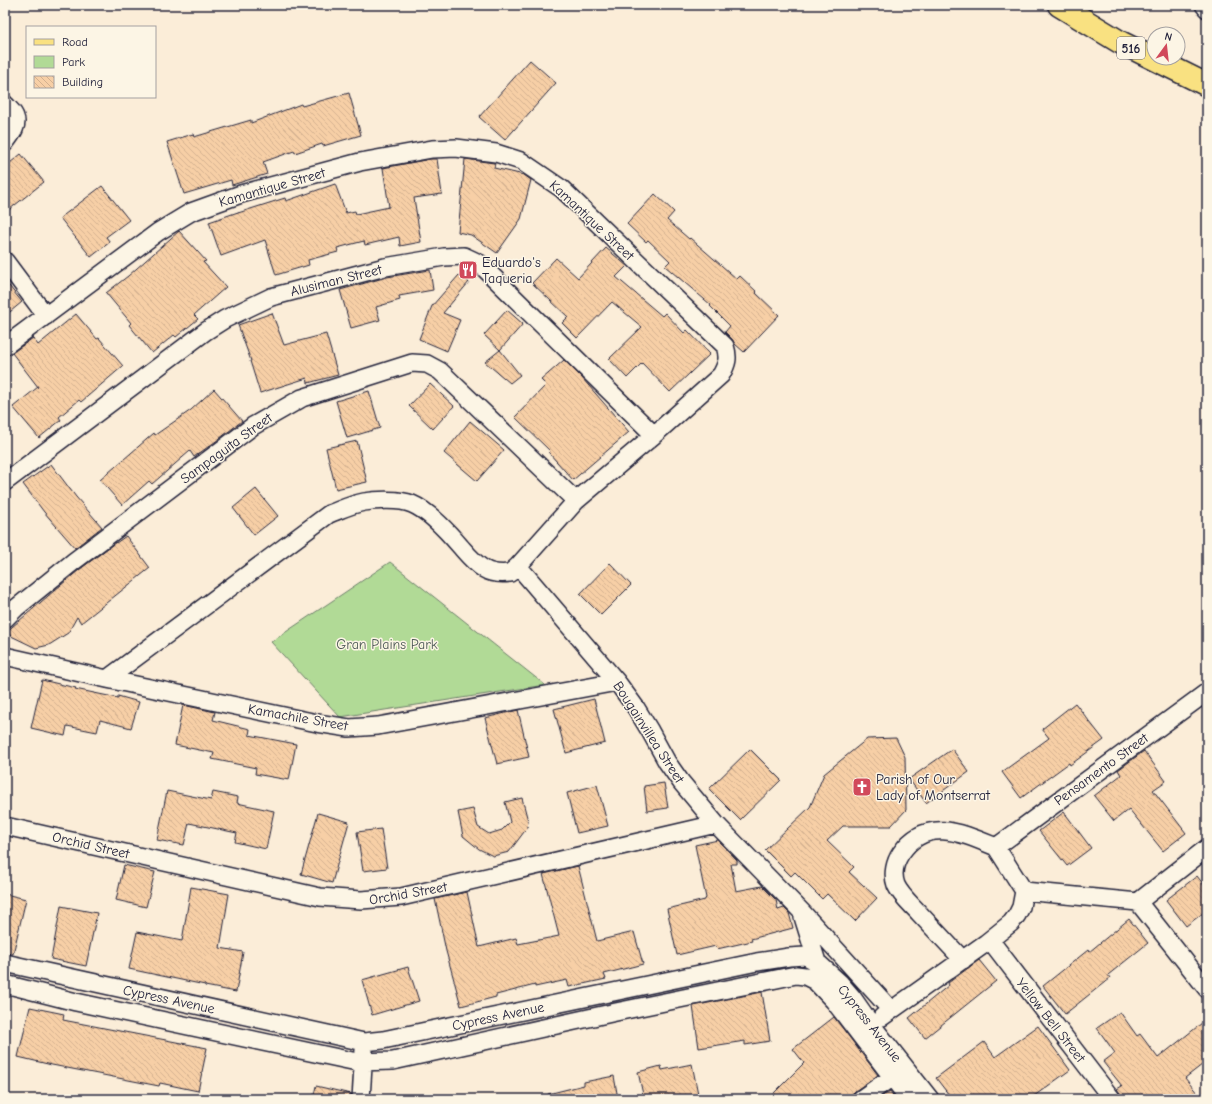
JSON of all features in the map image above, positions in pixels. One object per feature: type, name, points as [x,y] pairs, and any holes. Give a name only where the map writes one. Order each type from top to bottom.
[{"type":"main road","name":"516","points":[[1059,5],[1120,42],[1207,85]]},
{"type":"street","points":[[1204,5],[1207,9]]},
{"type":"street","points":[[5,104],[15,116],[16,123],[12,133],[5,143]]},
{"type":"street","name":"Kamantique Street","points":[[5,346],[158,232],[191,212],[241,194],[360,162],[432,149],[456,148],[496,153],[521,161],[562,189],[725,346],[728,354],[727,364],[721,375],[654,435],[576,500],[518,566]]},
{"type":"street","name":"Alusiman Street","points":[[5,482],[206,331],[225,319],[271,297],[385,267],[444,257],[464,256],[479,262],[654,435]]},
{"type":"street","points":[[5,260],[46,316]]},
{"type":"street","name":"Sampaguita Street","points":[[5,619],[16,608],[74,562],[253,426],[302,398],[412,363],[427,364],[440,371],[576,500]]},
{"type":"street","points":[[107,679],[329,514],[364,502],[394,501],[411,504],[426,512],[484,570],[495,574],[503,574],[510,573],[518,566]]},
{"type":"street","name":"Bougainvillea Street","points":[[518,566],[617,682],[636,708],[667,762],[681,782],[716,824],[802,912],[891,1010]]},
{"type":"street","name":"Kamachile Street","points":[[5,656],[317,723],[349,728],[378,726],[617,682]]},
{"type":"street","name":"Pensamento Street","points":[[996,847],[1207,692]]},
{"type":"street","name":"Orchid Street","points":[[5,826],[320,897],[361,900],[401,897],[716,824]]},
{"type":"street","points":[[866,1029],[891,1010],[963,960],[990,940],[1011,923],[1021,907],[1024,892],[996,847],[963,834],[935,830],[914,838],[902,852],[898,858],[894,872],[896,885],[905,898],[963,960]]},
{"type":"street","points":[[1024,892],[1138,902],[1207,848]]},
{"type":"street","points":[[1138,902],[1206,984]]},
{"type":"street","name":"Bougainvillea Street","points":[[802,912],[817,962]]},
{"type":"street","name":"Yellow Bell Street","points":[[990,940],[1112,1099]]},
{"type":"street","name":"Cypress Avenue","points":[[5,963],[364,1042],[383,1040],[757,962],[805,956],[817,962],[840,983],[852,997],[866,1029]]},
{"type":"street","points":[[815,981],[817,962]]},
{"type":"street","name":"Cypress Avenue","points":[[5,984],[76,1002],[362,1062],[393,1061],[616,1012],[796,975],[805,976],[815,981],[834,1001],[866,1029],[897,1071],[909,1099]]},
{"type":"street","points":[[611,992],[616,1012]]},
{"type":"street","points":[[360,1099],[364,1042]]},
{"type":"street","points":[[861,1099],[897,1071]]},
{"type":"street","name":"Cypress Avenue","points":[[897,1071],[930,1099]]},
{"type":"green space","name":"Gran Plains Park","points":[[390,562],[545,685],[340,717],[271,642]]},
{"type":"building","points":[[530,60],[556,83],[505,140],[479,117]]},
{"type":"building","points":[[349,93],[361,135],[323,146],[322,144],[295,153],[294,151],[263,162],[267,174],[232,185],[231,180],[184,194],[167,142],[193,134],[194,137],[251,120],[251,123],[301,104],[302,106]]},
{"type":"building","points":[[21,154],[44,182],[5,213],[5,167]]},
{"type":"building","points":[[437,159],[442,194],[414,198],[421,242],[400,246],[399,237],[365,245],[364,241],[337,248],[338,252],[308,260],[309,265],[276,275],[265,240],[221,256],[209,222],[285,198],[286,201],[335,184],[346,213],[355,211],[356,214],[389,207],[383,168]]},
{"type":"building","points":[[465,159],[495,163],[494,168],[524,175],[531,180],[521,219],[497,253],[471,235],[458,232]]},
{"type":"building","points":[[102,186],[129,220],[106,237],[110,242],[91,257],[60,218]]},
{"type":"building","points":[[655,194],[674,212],[667,220],[737,279],[740,276],[779,315],[744,352],[725,332],[730,326],[710,306],[711,305],[665,266],[670,261],[648,240],[646,242],[627,224]]},
{"type":"building","points":[[179,231],[206,261],[203,262],[226,287],[194,315],[198,319],[176,337],[174,335],[152,353],[129,325],[131,323],[106,293],[128,276]]},
{"type":"building","points":[[606,248],[627,266],[616,277],[662,316],[665,313],[684,333],[687,330],[710,354],[670,392],[642,363],[627,378],[609,359],[642,327],[612,302],[577,338],[562,323],[568,317],[532,283],[556,258],[578,278]]},
{"type":"building","points":[[430,270],[433,290],[399,296],[400,300],[376,307],[380,320],[351,328],[340,290],[387,277]]},
{"type":"building","points":[[459,275],[469,282],[443,313],[460,320],[447,351],[419,339],[432,306]]},
{"type":"building","points":[[5,281],[22,302],[5,316]]},
{"type":"building","points":[[507,310],[523,324],[500,350],[484,335]]},
{"type":"building","points":[[272,313],[284,345],[326,334],[338,375],[308,383],[307,378],[260,393],[251,361],[238,325]]},
{"type":"building","points":[[76,314],[123,366],[81,402],[79,400],[59,417],[61,420],[39,438],[13,407],[38,387],[12,353],[33,338],[38,345]]},
{"type":"building","points":[[500,350],[520,375],[510,383],[485,362]]},
{"type":"building","points":[[564,360],[582,378],[629,432],[573,480],[549,453],[550,451],[515,417],[546,385],[541,380]]},
{"type":"building","points":[[430,384],[454,406],[433,429],[409,406]]},
{"type":"building","points":[[214,389],[242,421],[194,457],[190,451],[152,484],[149,481],[122,505],[100,480],[154,433],[155,435],[191,410]]},
{"type":"building","points":[[369,391],[380,428],[347,438],[336,401]]},
{"type":"building","points":[[470,421],[504,450],[477,481],[444,453]]},
{"type":"building","points":[[357,441],[367,482],[336,489],[326,448]]},
{"type":"building","points":[[51,464],[76,497],[102,527],[75,548],[44,512],[23,484]]},
{"type":"building","points":[[256,489],[278,516],[254,535],[233,508]]},
{"type":"building","points":[[126,536],[150,568],[81,623],[77,617],[68,633],[49,645],[36,648],[5,633],[79,570]]},
{"type":"building","points":[[610,563],[631,585],[601,615],[580,594]]},
{"type":"building","points":[[42,680],[76,688],[75,689],[118,698],[118,696],[139,702],[131,728],[100,720],[97,732],[67,726],[65,736],[31,728]]},
{"type":"building","points":[[594,699],[605,743],[566,753],[554,709]]},
{"type":"building","points":[[1075,703],[1104,740],[1021,798],[1002,772],[1049,738],[1042,729]]},
{"type":"building","points":[[183,705],[215,712],[213,720],[250,729],[249,735],[296,744],[289,780],[255,774],[256,768],[212,759],[214,753],[175,745]]},
{"type":"building","points":[[518,710],[529,757],[497,764],[485,718]]},
{"type":"building","points":[[896,738],[905,757],[906,810],[891,826],[843,826],[827,841],[854,867],[849,872],[877,898],[855,921],[827,894],[822,899],[795,872],[791,876],[765,850],[810,807],[824,774],[867,739]]},
{"type":"building","points":[[750,749],[781,780],[740,820],[709,789]]},
{"type":"building","points":[[952,749],[969,772],[926,803],[909,779]]},
{"type":"building","points":[[1144,751],[1166,781],[1153,790],[1186,833],[1163,851],[1129,809],[1114,821],[1094,796],[1121,775],[1118,770]]},
{"type":"building","points":[[664,783],[668,808],[647,811],[644,786]]},
{"type":"building","points":[[597,785],[608,826],[577,833],[567,793]]},
{"type":"building","points":[[167,791],[211,800],[213,792],[238,797],[237,803],[274,811],[266,849],[235,842],[237,833],[189,823],[184,845],[157,840]]},
{"type":"building","points":[[522,798],[528,821],[527,828],[509,852],[493,856],[479,849],[463,836],[458,812],[473,809],[478,827],[489,834],[502,830],[510,822],[505,802]]},
{"type":"building","points":[[1064,812],[1091,848],[1067,866],[1039,831]]},
{"type":"building","points":[[318,813],[349,822],[332,883],[301,874]]},
{"type":"building","points":[[381,829],[387,868],[363,871],[357,832]]},
{"type":"building","points":[[718,840],[737,860],[737,864],[731,864],[736,891],[762,886],[776,900],[778,910],[784,908],[789,913],[793,928],[751,939],[752,941],[717,949],[716,946],[677,955],[667,909],[705,900],[706,898],[695,845]]},
{"type":"building","points":[[124,865],[155,872],[146,907],[116,900]]},
{"type":"building","points":[[578,866],[597,941],[634,932],[643,964],[604,974],[606,979],[569,987],[567,980],[535,987],[535,985],[461,1006],[446,951],[435,899],[467,892],[479,947],[516,938],[518,944],[559,936],[543,874]]},
{"type":"building","points":[[1197,876],[1207,889],[1207,910],[1186,926],[1166,900]]},
{"type":"building","points":[[191,887],[229,894],[220,948],[243,952],[236,992],[129,969],[137,932],[182,941]]},
{"type":"building","points":[[5,894],[26,899],[13,954],[5,953]]},
{"type":"building","points":[[61,906],[97,913],[86,966],[51,959]]},
{"type":"building","points":[[1129,919],[1148,943],[1108,975],[1110,978],[1065,1014],[1043,986],[1088,950],[1089,952]]},
{"type":"building","points":[[979,960],[996,981],[925,1038],[909,1018],[949,985],[948,983]]},
{"type":"building","points":[[408,967],[419,1001],[372,1015],[362,980]]},
{"type":"building","points":[[762,992],[770,1041],[745,1045],[745,1041],[699,1048],[693,1006]]},
{"type":"building","points":[[30,1007],[64,1014],[63,1020],[207,1048],[198,1091],[160,1083],[159,1086],[18,1057]]},
{"type":"building","points":[[1120,1012],[1137,1036],[1140,1034],[1158,1058],[1207,1019],[1207,1061],[1185,1078],[1202,1099],[1122,1099],[1117,1089],[1122,1086],[1103,1062],[1115,1053],[1097,1028]]},
{"type":"building","points":[[834,1017],[878,1075],[855,1091],[852,1094],[851,1099],[768,1099],[804,1063],[793,1049]]},
{"type":"building","points":[[1038,1026],[1070,1070],[1030,1099],[952,1099],[936,1078],[984,1042],[995,1057]]},
{"type":"building","points":[[692,1064],[699,1099],[644,1099],[638,1072],[661,1066],[662,1070]]},
{"type":"building","points":[[614,1076],[618,1099],[548,1099],[548,1094],[584,1085],[584,1082]]},
{"type":"building","points":[[316,1086],[351,1094],[351,1099],[313,1099]]},
{"type":"building","points":[[890,1091],[896,1099],[878,1099]]},
{"type":"place","name":"Eduardo's Taqueria","points":[[468,270]]},
{"type":"place","name":"Parish of Our Lady of Montserrat","points":[[862,787]]}]
